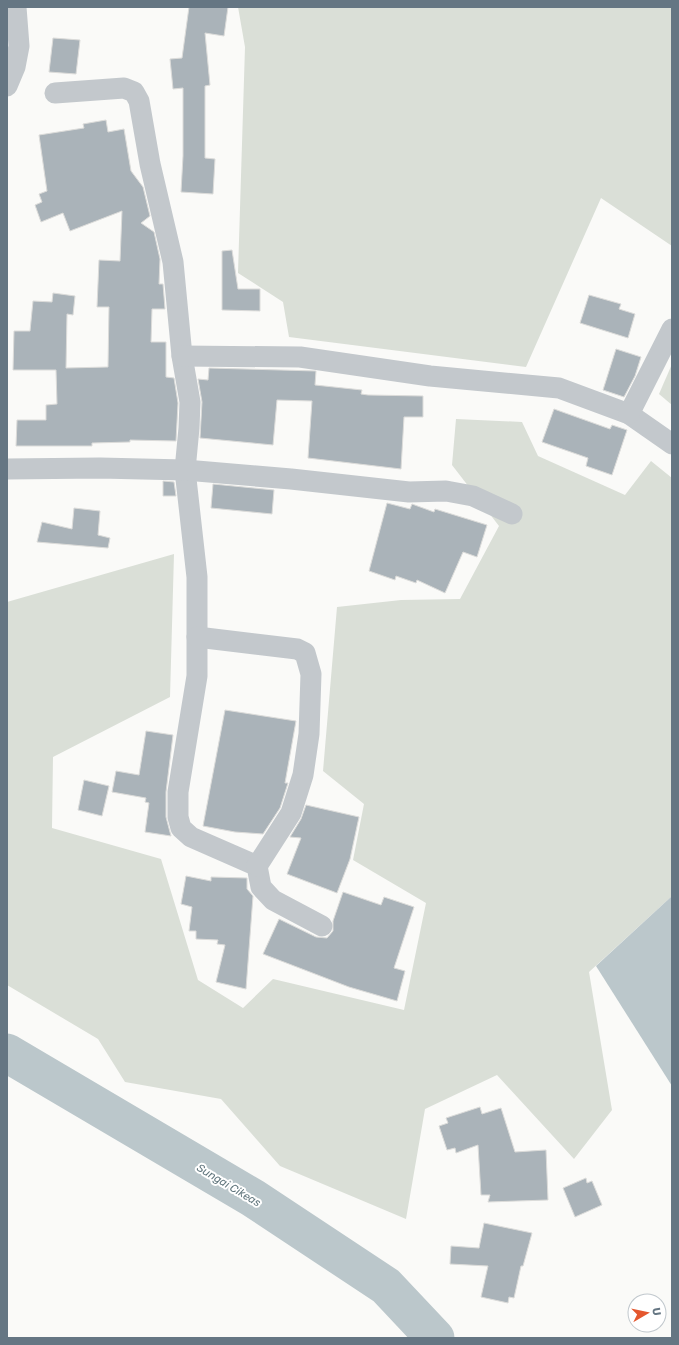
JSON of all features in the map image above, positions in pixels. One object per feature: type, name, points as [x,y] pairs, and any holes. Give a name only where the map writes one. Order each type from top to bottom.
[{"type":"street","points":[[7,86],[15,66],[19,46],[16,7]]},
{"type":"street","points":[[55,93],[124,88],[134,92],[139,101],[150,164],[173,262],[182,356],[190,402],[190,428],[185,470],[197,577],[197,676],[178,792],[178,817],[181,828],[192,837],[257,866]]},
{"type":"street","points":[[629,414],[672,329]]},
{"type":"street","points":[[182,356],[300,357],[430,376],[559,388],[629,414],[672,444]]},
{"type":"street","points":[[7,469],[100,468],[185,470],[291,479],[409,492],[446,491],[464,494],[484,500],[512,514]]},
{"type":"street","points":[[197,637],[297,649],[305,653],[311,674],[309,734],[303,775],[290,813],[257,866],[262,887],[273,900],[322,926]]},
{"type":"shaded area","points":[[238,7],[672,7],[672,246],[601,198],[526,367],[289,337],[283,302],[238,273],[245,47]]},
{"type":"shaded area","points":[[672,364],[672,405],[659,394]]},
{"type":"shaded area","points":[[456,419],[522,422],[538,456],[625,495],[651,461],[672,478],[672,896],[589,972],[612,1110],[574,1159],[497,1075],[425,1109],[406,1219],[280,1166],[221,1099],[125,1082],[98,1039],[7,985],[7,602],[174,554],[170,697],[53,757],[52,828],[161,859],[198,980],[243,1008],[273,979],[404,1010],[426,903],[353,860],[364,804],[323,771],[337,607],[401,600],[460,599],[499,526],[452,465]]},
{"type":"shaded area","points":[[672,896],[672,1086],[596,966]]},
{"type":"building","points":[[189,7],[228,7],[224,36],[205,33],[210,85],[205,86],[205,158],[215,159],[213,194],[181,192],[183,156],[183,88],[173,89],[170,59],[182,58]]},
{"type":"building","points":[[53,38],[80,40],[76,74],[49,72]]},
{"type":"building","points":[[106,120],[108,132],[124,129],[131,171],[143,187],[150,216],[141,223],[154,232],[160,259],[159,284],[163,284],[165,309],[152,309],[151,342],[166,342],[166,377],[174,378],[178,403],[176,441],[130,440],[130,442],[92,443],[92,446],[16,446],[17,420],[46,420],[46,405],[57,404],[56,370],[13,370],[14,331],[30,331],[33,301],[52,302],[53,293],[75,296],[73,315],[67,314],[66,368],[108,367],[109,307],[97,307],[99,260],[120,261],[122,211],[70,231],[63,213],[41,222],[35,205],[42,202],[39,194],[47,191],[39,135],[84,128],[83,124]]},
{"type":"building","points":[[232,250],[238,289],[260,289],[260,311],[222,310],[222,251]]},
{"type":"building","points":[[589,295],[621,304],[619,309],[635,314],[628,338],[580,323]]},
{"type":"building","points":[[616,349],[641,357],[635,376],[624,397],[603,390]]},
{"type":"building","points":[[209,368],[316,371],[315,385],[362,390],[361,394],[368,395],[423,396],[423,417],[404,417],[401,469],[308,458],[312,401],[277,400],[273,445],[200,438],[202,402],[198,379],[208,380]]},
{"type":"building","points":[[554,409],[610,429],[612,425],[627,430],[612,475],[586,466],[588,458],[542,442]]},
{"type":"building","points":[[163,481],[174,482],[176,496],[163,496]]},
{"type":"building","points":[[213,484],[274,490],[272,514],[211,508]]},
{"type":"building","points":[[387,503],[410,509],[412,504],[434,512],[435,509],[487,525],[477,557],[463,552],[445,593],[417,580],[416,583],[396,576],[395,580],[369,571]]},
{"type":"building","points":[[74,508],[100,511],[98,535],[110,538],[108,548],[37,542],[42,522],[72,529]]},
{"type":"building","points":[[225,710],[296,721],[285,783],[288,783],[280,808],[263,834],[235,832],[203,826]]},
{"type":"building","points":[[146,731],[173,735],[166,792],[166,817],[171,836],[145,832],[149,803],[145,802],[146,798],[112,792],[116,771],[139,775]]},
{"type":"building","points":[[84,780],[109,786],[102,816],[78,810]]},
{"type":"building","points":[[306,805],[359,817],[350,859],[337,893],[287,874],[301,838],[290,837],[301,819]]},
{"type":"building","points":[[186,876],[211,881],[211,877],[247,878],[247,889],[253,896],[246,989],[216,982],[225,945],[217,944],[218,940],[196,939],[196,931],[189,931],[192,907],[181,904]]},
{"type":"building","points":[[343,892],[381,905],[384,897],[414,907],[394,968],[405,971],[397,1001],[349,987],[263,954],[279,919],[316,937],[327,938],[333,931],[333,921]]},
{"type":"building","points":[[480,1107],[482,1114],[501,1108],[515,1152],[546,1150],[548,1200],[488,1202],[490,1195],[481,1195],[478,1145],[456,1153],[455,1148],[447,1150],[439,1126],[448,1123],[446,1118]]},
{"type":"building","points":[[586,1178],[587,1183],[592,1181],[602,1205],[575,1217],[563,1188]]},
{"type":"building","points":[[484,1223],[532,1233],[523,1266],[521,1266],[514,1298],[509,1297],[508,1303],[481,1297],[488,1266],[450,1264],[451,1246],[479,1248]]},
{"type":"waterway","name":"Sungai Cikeas","points":[[7,1053],[253,1198],[386,1286],[435,1338]]}]
